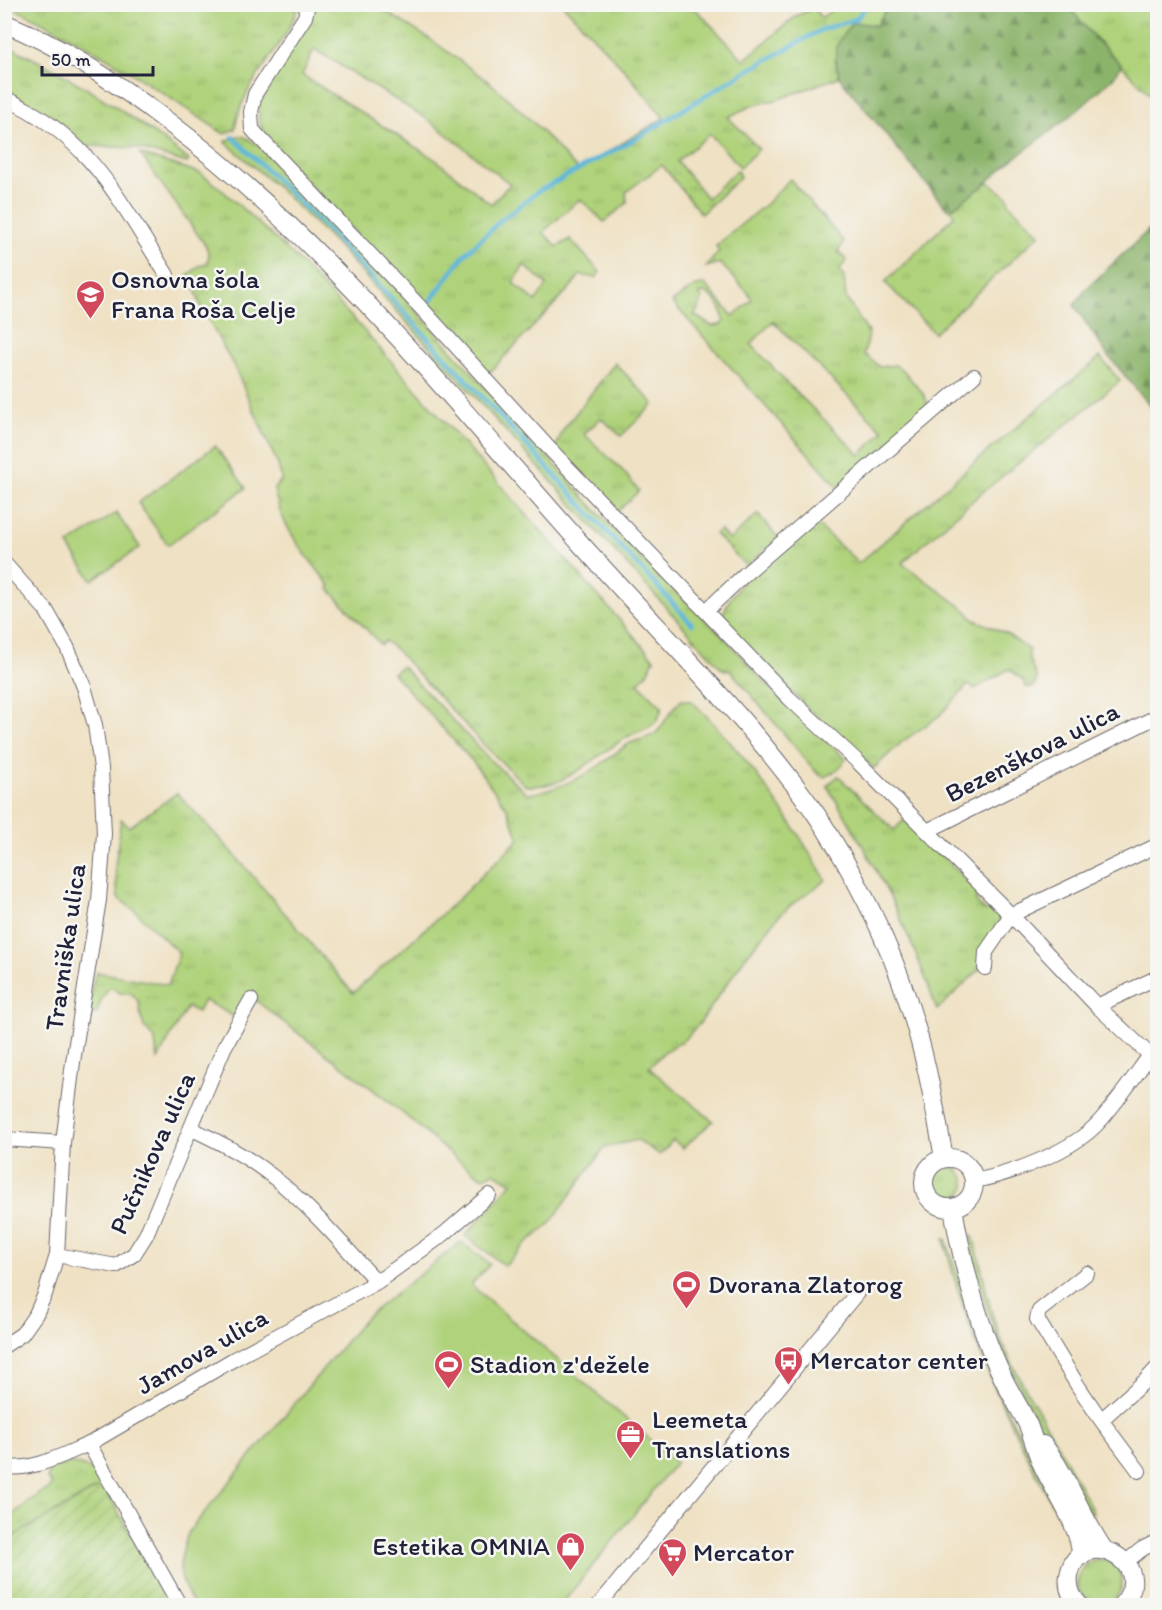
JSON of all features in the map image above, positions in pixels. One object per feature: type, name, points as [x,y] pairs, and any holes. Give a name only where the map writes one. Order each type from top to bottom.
[{"type":"street","points":[[308,4],[305,17],[255,94],[251,112],[252,129],[431,318],[645,550],[707,610],[789,698],[858,762],[1011,915],[1097,1006],[1154,1059],[1098,1123],[1065,1148],[1014,1171],[974,1181]]},
{"type":"street","points":[[4,23],[83,62],[136,97],[212,155],[290,224],[375,312],[582,545],[719,692],[781,767],[825,829],[858,886],[892,958],[916,1025],[944,1158]]},
{"type":"street","points":[[4,98],[48,120],[84,153],[100,171],[167,275]]},
{"type":"street","points":[[707,610],[974,376]]},
{"type":"street","name":"Travniška ulica","points":[[4,562],[46,610],[67,647],[84,687],[95,725],[101,768],[103,865],[74,1051],[63,1143],[57,1256],[36,1314],[22,1334],[4,1346]]},
{"type":"street","name":"Bezenškova ulica","points":[[927,831],[1158,716]]},
{"type":"street","points":[[985,968],[986,952],[1011,915],[1158,845]]},
{"type":"street","points":[[1097,1006],[1158,977]]},
{"type":"street","name":"Pučnikova ulica","points":[[57,1256],[116,1266],[134,1254],[146,1235],[224,1048],[251,1000]]},
{"type":"street","points":[[192,1129],[229,1147],[271,1175],[315,1216],[377,1282]]},
{"type":"street","points":[[4,1139],[63,1143]]},
{"type":"street","points":[[944,1158],[961,1161],[972,1173],[974,1181],[971,1196],[960,1206],[952,1209],[938,1206],[927,1197],[924,1190],[925,1173],[930,1166],[944,1158]]},
{"type":"street","name":"Jamova ulica","points":[[4,1467],[20,1469],[44,1463],[89,1444],[234,1359],[377,1282],[444,1234],[489,1195]]},
{"type":"street","points":[[952,1209],[973,1298],[986,1336],[1002,1376],[1028,1427],[1041,1462],[1076,1532],[1081,1545],[1081,1556]]},
{"type":"street","points":[[1087,1273],[1039,1311],[1037,1319],[1078,1386],[1139,1471]]},
{"type":"street","points":[[598,1605],[858,1293]]},
{"type":"street","points":[[1101,1420],[1145,1382],[1158,1367]]},
{"type":"street","points":[[1028,1427],[1052,1456],[1104,1550]]},
{"type":"street","points":[[89,1444],[180,1605]]},
{"type":"street","points":[[1126,1562],[1142,1549],[1158,1541]]},
{"type":"street","points":[[1071,1603],[1069,1579],[1072,1566],[1089,1551],[1104,1550],[1116,1554],[1126,1562],[1131,1573],[1132,1585],[1129,1596],[1121,1605]]},
{"type":"green space","points":[[6,5],[299,5],[293,21],[246,95],[235,129],[224,134],[145,81],[90,48]]},
{"type":"green space","points":[[315,5],[375,5],[430,39],[492,84],[533,122],[578,170],[664,118],[623,68],[563,5],[692,5],[744,60],[796,16],[814,8],[821,18],[839,5],[889,5],[876,26],[864,23],[835,59],[839,77],[779,99],[751,106],[728,117],[759,149],[740,167],[710,134],[677,161],[707,198],[737,170],[740,177],[701,214],[662,165],[626,192],[627,203],[604,222],[580,199],[543,232],[557,247],[570,239],[600,272],[596,278],[580,275],[488,374],[265,137],[259,119],[258,100]],"holes":[[[314,49],[427,119],[510,184],[491,204],[436,160],[302,75]],[[524,265],[547,285],[536,301],[513,283]]]},
{"type":"green space","points":[[889,5],[1067,5],[1122,65],[1113,78],[1077,111],[951,209],[946,208],[839,77],[836,53],[842,36],[853,22],[876,26]]},
{"type":"green space","points":[[1067,5],[1157,5],[1157,102],[1094,37]]},
{"type":"green space","points":[[4,44],[100,97],[189,160],[187,163],[137,148],[86,146],[52,116],[5,91]]},
{"type":"green space","points":[[237,136],[245,137],[257,144],[369,258],[591,505],[648,565],[725,638],[783,702],[846,759],[839,768],[823,777],[817,773],[731,671],[722,669],[335,243],[275,185],[225,142]]},
{"type":"green space","points":[[140,154],[200,173],[220,188],[293,255],[359,325],[654,659],[649,671],[638,683],[662,707],[654,723],[619,742],[564,779],[547,785],[526,786],[482,743],[397,651],[385,641],[381,645],[329,589],[330,586],[304,552],[282,516],[274,489],[282,479],[278,465],[234,366],[201,307],[195,289],[185,278],[199,266],[206,264],[209,256],[206,246]]},
{"type":"green space","points":[[790,179],[844,242],[838,252],[847,260],[839,270],[844,277],[846,298],[869,334],[864,354],[880,367],[895,365],[904,371],[924,395],[929,406],[927,413],[839,488],[672,302],[694,287],[705,284],[733,316],[752,300],[720,263],[706,267],[719,251],[716,246],[767,203]],"holes":[[[699,293],[710,295],[717,302],[724,321],[720,325],[712,326],[694,315],[702,299]],[[773,321],[883,431],[860,455],[751,344]]]},
{"type":"green space","points":[[987,181],[1008,197],[1009,204],[1040,234],[934,333],[885,282],[954,216],[951,209]]},
{"type":"green space","points":[[1157,222],[1157,414],[1106,353],[1074,305],[1087,288]]},
{"type":"green space","points":[[1100,357],[1120,381],[978,496],[902,563],[967,611],[973,619],[1007,634],[1029,650],[1029,658],[1037,679],[1034,687],[1026,687],[1023,680],[1009,669],[975,689],[968,685],[939,716],[902,742],[874,768],[837,738],[722,621],[725,608],[733,594],[759,566],[813,521],[859,563]]},
{"type":"green space","points":[[615,363],[654,404],[621,436],[601,418],[584,434],[623,471],[639,491],[616,513],[555,449],[563,430]]},
{"type":"green space","points":[[215,446],[246,488],[168,545],[138,503]]},
{"type":"green space","points":[[116,513],[140,547],[92,580],[68,545]]},
{"type":"green space","points":[[758,514],[779,539],[746,566],[715,534],[720,530],[729,540]]},
{"type":"green space","points":[[402,666],[490,760],[528,794],[566,784],[583,775],[630,743],[656,733],[673,708],[682,700],[692,701],[749,764],[797,832],[826,880],[778,917],[744,959],[700,1023],[683,1041],[665,1051],[649,1068],[713,1121],[683,1148],[673,1140],[660,1155],[638,1140],[605,1147],[548,1226],[526,1243],[505,1266],[465,1236],[512,1183],[494,1172],[483,1178],[471,1170],[394,1106],[249,995],[236,1018],[204,1000],[198,1012],[187,1007],[158,1059],[154,1037],[145,1029],[139,1002],[131,993],[120,993],[112,988],[108,989],[97,1013],[87,1015],[97,972],[168,985],[179,953],[134,910],[118,898],[115,867],[121,819],[129,827],[177,793],[233,853],[353,993],[451,906],[519,839],[507,808],[473,762],[393,673]]},
{"type":"green space","points":[[838,776],[894,830],[905,819],[982,896],[975,900],[984,911],[995,909],[1002,917],[982,967],[937,1010],[889,895],[860,840],[827,786]]},
{"type":"green space","points":[[948,1167],[960,1172],[965,1184],[960,1196],[948,1201],[936,1196],[931,1184],[936,1172]]},
{"type":"green space","points":[[972,1235],[991,1310],[1007,1352],[1093,1513],[1088,1512],[1051,1446],[1001,1346],[978,1275]]},
{"type":"green space","points":[[944,1239],[946,1239],[981,1348],[1005,1406],[1067,1528],[1064,1527],[1045,1492],[994,1387],[966,1315]]},
{"type":"green space","name":"Stadion z'dežele","points":[[461,1242],[490,1264],[471,1285],[676,1462],[561,1605],[194,1605],[184,1585],[180,1570],[182,1553],[189,1531],[366,1317]]},
{"type":"green space","points":[[72,1463],[94,1470],[103,1485],[5,1541],[5,1517],[7,1519],[40,1493],[48,1490],[52,1484],[47,1479],[51,1468]]},
{"type":"green space","points":[[103,1485],[171,1605],[5,1605],[5,1541]]},
{"type":"green space","points":[[1100,1560],[1115,1567],[1122,1582],[1115,1597],[1100,1604],[1085,1597],[1078,1582],[1085,1567]]},
{"type":"waterway","points":[[425,308],[465,254],[501,220],[539,191],[637,138],[738,76],[821,30],[856,19],[868,4]]},
{"type":"waterway","points":[[233,137],[328,230],[692,624]]},
{"type":"place","name":"Osnovna šola Frana Roša Celje","points":[[90,320]]},
{"type":"place","name":"Dvorana Zlatorog","points":[[687,1310]]},
{"type":"place","name":"Mercator center","points":[[789,1386]]},
{"type":"place","name":"Stadion z'dežele","points":[[449,1390]]},
{"type":"place","name":"Leemeta Translations","points":[[631,1460]]},
{"type":"place","name":"Estetika OMNIA","points":[[571,1572]]},
{"type":"place","name":"Mercator","points":[[672,1578]]}]
